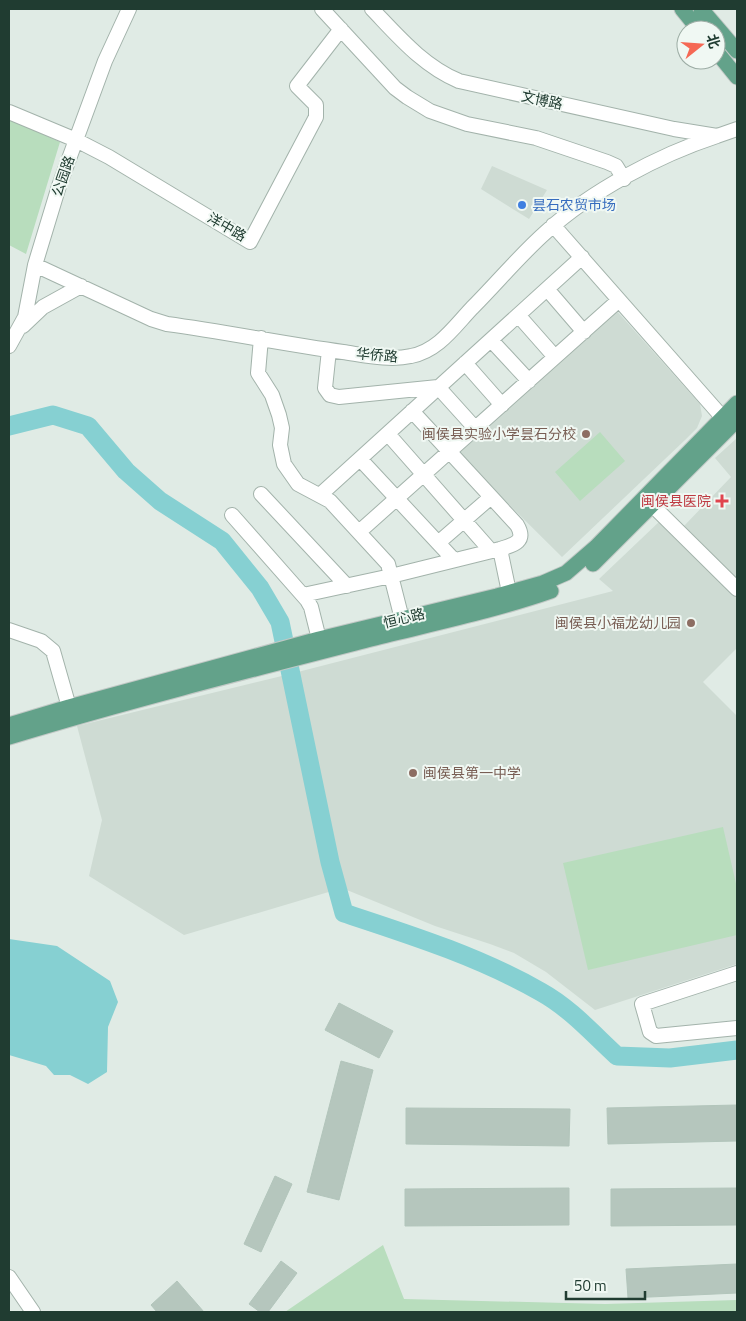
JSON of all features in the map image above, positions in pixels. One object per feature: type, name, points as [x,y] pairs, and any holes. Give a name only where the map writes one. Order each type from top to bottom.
[{"type":"main road","points":[[682,9],[691,20]]},
{"type":"main road","points":[[701,9],[737,51]]},
{"type":"main road","points":[[726,63],[737,77]]},
{"type":"main road","name":"恒心路","points":[[298,651],[319,639],[509,592],[549,581],[566,573],[648,501],[730,419],[737,402]]},
{"type":"main road","name":"恒心路","points":[[9,725],[69,707],[298,651],[507,604],[553,590],[574,579],[594,563],[648,501]]},
{"type":"main road","name":"恒心路","points":[[9,738],[275,657]]},
{"type":"street","name":"公园路","points":[[11,339],[25,317],[35,265],[59,186],[105,61],[129,9]]},
{"type":"street","points":[[322,9],[395,88],[430,111],[467,124],[536,138],[607,162],[616,166],[624,178]]},
{"type":"street","name":"文博路","points":[[372,9],[406,45],[426,62],[443,74],[459,81],[674,129],[717,136],[737,129]]},
{"type":"street","name":"洋中路","points":[[9,112],[76,140],[131,169],[250,242],[316,117],[316,105],[297,86],[341,29]]},
{"type":"street","name":"华侨路","points":[[35,265],[158,321],[329,350],[409,357],[426,351],[448,335],[537,240],[578,207],[624,178],[672,154],[717,136]]},
{"type":"street","points":[[553,226],[730,419]]},
{"type":"street","points":[[320,495],[582,257]]},
{"type":"street","points":[[11,339],[37,312],[81,286]]},
{"type":"street","points":[[547,289],[584,332]]},
{"type":"street","points":[[359,532],[619,300]]},
{"type":"street","points":[[518,315],[555,357]]},
{"type":"street","points":[[261,338],[258,373],[272,395],[279,415],[282,428],[280,445],[284,464],[298,484],[330,502],[388,564],[402,619]]},
{"type":"street","points":[[491,340],[529,380]]},
{"type":"street","points":[[329,350],[326,388],[334,396],[438,387]]},
{"type":"street","points":[[465,363],[502,405]]},
{"type":"street","points":[[438,387],[475,428]]},
{"type":"street","points":[[303,595],[391,576],[495,550],[517,542],[520,534],[517,525],[412,411]]},
{"type":"street","points":[[388,434],[464,520],[495,550],[509,592]]},
{"type":"street","points":[[360,459],[454,560]]},
{"type":"street","points":[[261,494],[347,586]]},
{"type":"street","points":[[438,543],[491,497]]},
{"type":"street","points":[[648,501],[737,589]]},
{"type":"street","points":[[232,515],[303,595],[311,607],[319,639]]},
{"type":"street","points":[[9,630],[42,641],[53,651],[69,707]]},
{"type":"street","points":[[737,973],[642,1004],[650,1032],[656,1036],[737,1028]]},
{"type":"street","points":[[9,1277],[33,1312]]},
{"type":"shaded area","name":"昙石农贸市场","points":[[492,166],[547,190],[529,219],[481,189]]},
{"type":"shaded area","name":"闽侯县实验小学昙石分校","points":[[615,309],[700,404],[702,416],[697,428],[562,557],[458,454]]},
{"type":"shaded area","name":"闽侯县医院","points":[[737,438],[737,580],[684,526],[731,477],[715,458]]},
{"type":"shaded area","name":"闽侯县第一中学","points":[[661,520],[737,598],[737,648],[703,682],[737,716],[737,964],[595,1010],[546,972],[514,953],[435,926],[342,888],[184,935],[89,876],[102,820],[77,726],[290,674],[613,591],[599,579]]},
{"type":"green space","points":[[9,119],[60,142],[26,254],[9,245]]},
{"type":"green space","points":[[600,432],[625,461],[580,501],[555,472]]},
{"type":"green space","points":[[723,827],[737,888],[737,935],[588,970],[563,863]]},
{"type":"green space","points":[[383,1245],[404,1299],[605,1304],[737,1300],[737,1312],[285,1312]]},
{"type":"water","points":[[9,939],[57,946],[110,981],[118,1002],[108,1027],[107,1072],[88,1084],[70,1075],[54,1075],[46,1066],[9,1055]]},
{"type":"building","points":[[339,1003],[393,1031],[379,1058],[325,1030]]},
{"type":"building","points":[[341,1061],[373,1070],[339,1200],[307,1192]]},
{"type":"building","points":[[737,1105],[737,1141],[608,1144],[607,1108]]},
{"type":"building","points":[[406,1108],[570,1109],[569,1146],[406,1144]]},
{"type":"building","points":[[275,1176],[292,1184],[261,1252],[244,1244]]},
{"type":"building","points":[[569,1188],[569,1225],[405,1226],[405,1189]]},
{"type":"building","points":[[737,1188],[737,1225],[611,1226],[611,1189]]},
{"type":"building","points":[[281,1261],[297,1273],[268,1312],[260,1312],[249,1304]]},
{"type":"building","points":[[737,1264],[737,1293],[628,1298],[626,1269]]},
{"type":"building","points":[[177,1281],[204,1312],[157,1312],[151,1305]]},
{"type":"waterway","points":[[9,426],[53,415],[88,426],[126,471],[160,501],[222,541],[260,588],[280,622],[330,862],[344,913],[470,957],[518,979],[552,998],[617,1056],[670,1058],[737,1050]]},
{"type":"place","name":"昙石农贸市场","points":[[522,205]]},
{"type":"place","name":"闽侯县实验小学昙石分校","points":[[586,434]]},
{"type":"place","name":"闽侯县医院","points":[[722,501]]},
{"type":"place","name":"闽侯县小福龙幼儿园","points":[[691,623]]},
{"type":"place","name":"闽侯县第一中学","points":[[413,773]]}]
